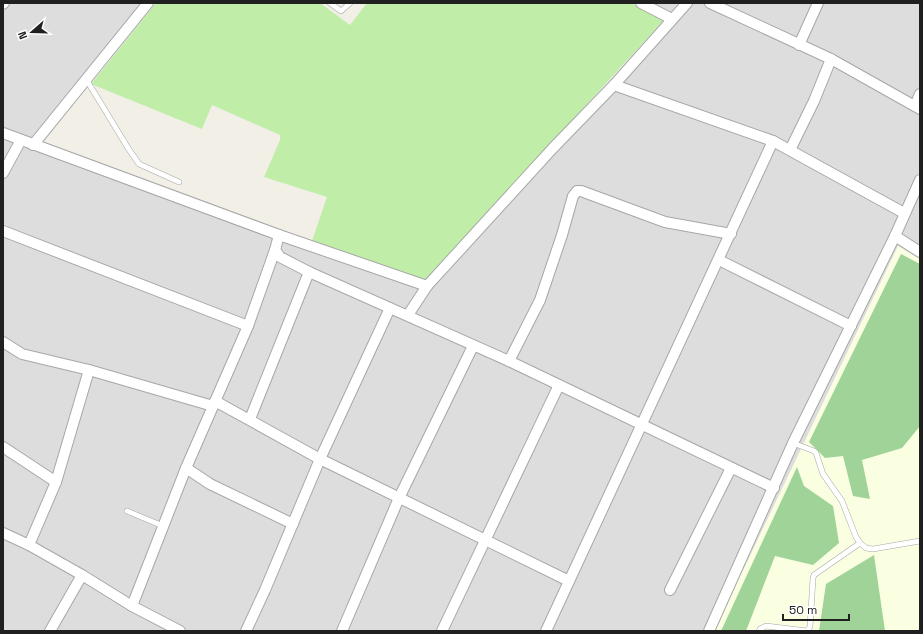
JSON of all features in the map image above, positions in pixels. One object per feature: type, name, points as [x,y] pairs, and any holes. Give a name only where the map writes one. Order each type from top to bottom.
[{"type":"street","points":[[33,145],[148,3]]},
{"type":"street","points":[[641,3],[672,19]]},
{"type":"street","points":[[408,315],[427,286],[552,148],[614,85],[687,3]]},
{"type":"street","points":[[710,3],[831,59],[918,107],[920,94]]},
{"type":"street","points":[[799,45],[818,3]]},
{"type":"street","points":[[790,150],[814,101],[831,59]]},
{"type":"street","points":[[614,85],[773,141],[904,213]]},
{"type":"street","points":[[3,133],[279,235],[427,286]]},
{"type":"street","points":[[3,173],[22,140]]},
{"type":"street","points":[[546,631],[773,141]]},
{"type":"street","points":[[708,631],[774,488],[793,443],[895,236],[920,180]]},
{"type":"street","points":[[509,361],[540,300],[562,235],[573,196],[577,191],[581,191],[665,222],[731,234]]},
{"type":"street","points":[[3,231],[248,326]]},
{"type":"street","points":[[132,606],[186,468],[248,326],[279,235]]},
{"type":"street","points":[[895,236],[920,252]]},
{"type":"street","points":[[275,250],[280,257],[309,272],[509,361],[774,488]]},
{"type":"street","points":[[719,260],[851,326]]},
{"type":"street","points":[[250,419],[309,272]]},
{"type":"street","points":[[246,631],[265,590],[320,459],[390,308]]},
{"type":"street","points":[[3,342],[22,354],[214,403],[250,419],[320,459],[569,580]]},
{"type":"street","points":[[342,631],[399,498],[473,346]]},
{"type":"street","points":[[29,545],[56,482],[89,370]]},
{"type":"street","points":[[442,631],[559,385]]},
{"type":"street","points":[[3,447],[56,482]]},
{"type":"street","points":[[186,468],[210,484],[293,524]]},
{"type":"street","points":[[670,590],[731,468]]},
{"type":"street","points":[[3,533],[29,545],[132,606],[180,631]]},
{"type":"street","points":[[50,631],[82,575]]},
{"type":"lane","points":[[330,3],[341,11],[344,10],[350,3]]},
{"type":"lane","points":[[86,79],[139,164],[179,182]]},
{"type":"lane","points":[[793,443],[816,453],[823,474],[842,501],[856,537],[866,548],[873,549],[920,541]]},
{"type":"lane","points":[[126,511],[163,526]]},
{"type":"lane","points":[[759,631],[766,626],[807,631],[810,627],[814,575],[860,543]]},
{"type":"shaded area","points":[[3,3],[154,3],[43,143],[419,288],[671,16],[645,3],[920,3],[920,631],[3,631]]},
{"type":"shaded area","points":[[898,246],[920,259],[920,631],[714,631]]},
{"type":"green space","points":[[156,3],[320,3],[350,25],[367,3],[631,3],[664,20],[425,281],[312,241],[327,197],[264,177],[280,140],[280,135],[212,105],[202,129],[91,84]]},
{"type":"green space","points":[[901,254],[920,264],[920,426],[902,448],[862,460],[870,499],[853,496],[843,456],[825,458],[809,442]]},
{"type":"green space","points":[[797,467],[804,486],[833,506],[839,543],[813,565],[775,556],[746,631],[721,631]]},
{"type":"green space","points":[[874,555],[885,631],[819,631],[826,584]]}]
